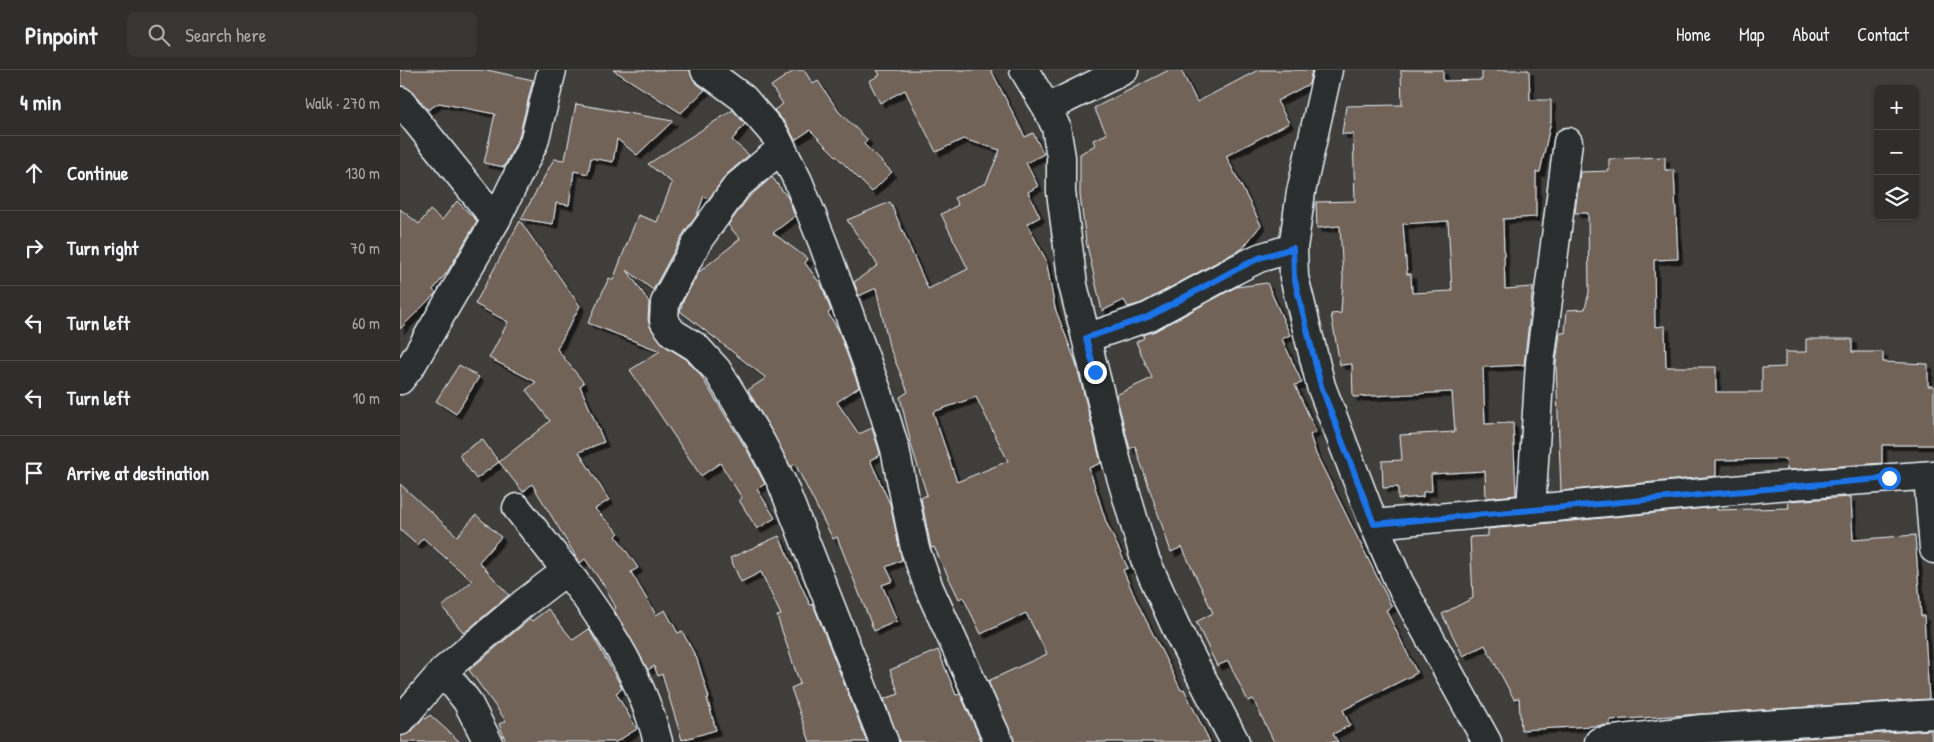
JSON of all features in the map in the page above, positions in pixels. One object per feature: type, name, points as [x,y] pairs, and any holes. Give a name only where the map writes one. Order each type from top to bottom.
[{"type":"street","points":[[404,367],[496,220],[534,142],[552,70]]},
{"type":"street","points":[[705,70],[743,98],[775,135],[782,148],[823,243],[878,394],[895,449],[915,549],[926,580],[999,742]]},
{"type":"street","points":[[1024,70],[1056,127],[1061,192],[1073,285],[1117,463],[1145,559],[1178,632],[1235,742]]},
{"type":"street","points":[[1047,108],[1124,70]]},
{"type":"street","points":[[1328,70],[1301,192],[1293,248],[1294,277],[1321,386],[1374,524],[1399,582],[1487,742]]},
{"type":"street","points":[[400,101],[496,220]]},
{"type":"street","points":[[1531,510],[1540,363],[1568,142]]},
{"type":"street","points":[[782,148],[737,186],[699,239],[665,303],[664,321],[672,333],[696,347],[708,359],[761,442],[796,517],[884,742]]},
{"type":"street","points":[[1086,338],[1148,317],[1251,262],[1293,248]]},
{"type":"street","points":[[1374,524],[1766,487],[1931,475],[1934,549]]},
{"type":"street","points":[[517,508],[618,643],[653,725],[658,742]]},
{"type":"street","points":[[400,721],[443,671],[524,603],[566,571]]},
{"type":"street","points":[[443,671],[467,701],[488,742]]},
{"type":"street","points":[[1599,742],[1702,729],[1934,714]]},
{"type":"building","points":[[400,70],[487,70],[533,80],[519,137],[504,167],[484,163],[495,114],[439,103],[428,110],[412,91],[401,86]]},
{"type":"building","points":[[613,70],[690,70],[695,82],[705,90],[681,113]]},
{"type":"building","points":[[795,70],[804,70],[813,84],[818,81],[839,112],[868,140],[864,144],[892,172],[872,192],[810,130],[795,140],[787,125],[774,110],[783,104],[771,86]]},
{"type":"building","points":[[877,70],[991,70],[1025,137],[1033,133],[1044,154],[1026,163],[1038,186],[1028,192],[1040,217],[1027,224],[1046,260],[1055,308],[1075,360],[1083,390],[1101,463],[1089,468],[1106,522],[1128,568],[1123,570],[1136,600],[1181,690],[1184,689],[1210,742],[1014,742],[988,681],[1047,654],[1026,613],[981,634],[963,597],[959,599],[934,547],[931,548],[921,498],[927,495],[912,448],[900,397],[908,392],[889,346],[876,288],[859,296],[854,282],[878,265],[847,220],[890,202],[928,289],[968,269],[941,214],[958,205],[954,198],[986,183],[1000,150],[963,139],[936,152],[905,90],[880,103],[869,81],[880,75]],"holes":[[[976,397],[1008,461],[957,482],[933,412]]]},
{"type":"building","points":[[1169,70],[1181,70],[1197,102],[1258,70],[1312,70],[1309,84],[1277,101],[1289,123],[1226,156],[1261,225],[1243,248],[1142,303],[1128,307],[1124,300],[1102,311],[1086,241],[1080,195],[1080,154],[1095,145],[1093,140],[1107,134],[1094,108]]},
{"type":"building","points":[[1401,70],[1443,70],[1443,81],[1482,80],[1482,70],[1529,70],[1530,100],[1551,100],[1551,121],[1540,172],[1536,172],[1536,217],[1503,219],[1505,289],[1533,287],[1524,365],[1483,367],[1485,424],[1513,423],[1516,495],[1486,498],[1485,471],[1431,474],[1432,491],[1423,492],[1423,497],[1398,499],[1398,487],[1383,488],[1382,461],[1402,460],[1400,435],[1455,432],[1452,392],[1353,397],[1352,364],[1340,365],[1331,314],[1341,313],[1343,278],[1340,226],[1317,228],[1316,202],[1355,201],[1353,134],[1342,134],[1346,106],[1402,105]],"holes":[[[1448,221],[1452,291],[1412,293],[1411,274],[1407,274],[1403,224]]]},
{"type":"building","points":[[576,104],[673,121],[637,155],[617,139],[613,162],[591,158],[588,174],[574,171],[569,205],[556,203],[553,224],[521,219],[554,159],[565,160]]},
{"type":"building","points":[[733,110],[745,124],[732,140],[749,155],[727,174],[708,200],[704,196],[697,215],[685,231],[653,290],[627,270],[649,302],[648,320],[652,330],[665,346],[686,359],[699,373],[747,450],[765,484],[757,489],[775,518],[757,529],[739,500],[742,498],[720,463],[701,476],[630,370],[660,351],[588,323],[609,278],[613,280],[638,215],[657,222],[672,183],[648,164]]},
{"type":"building","points":[[1665,157],[1665,170],[1674,170],[1678,259],[1654,260],[1655,327],[1665,326],[1666,367],[1716,367],[1716,392],[1762,392],[1762,368],[1785,367],[1785,352],[1806,352],[1806,339],[1852,339],[1852,352],[1883,352],[1883,362],[1928,364],[1928,386],[1934,386],[1934,445],[1882,445],[1882,463],[1787,470],[1786,459],[1716,460],[1716,476],[1561,491],[1556,364],[1560,333],[1565,333],[1567,310],[1585,309],[1589,292],[1588,213],[1575,213],[1580,172],[1609,171],[1609,159]]},
{"type":"building","points":[[772,177],[788,198],[795,216],[773,233],[808,259],[805,263],[822,286],[831,311],[828,313],[838,329],[859,387],[837,402],[859,434],[872,428],[880,453],[880,455],[870,460],[890,504],[902,560],[886,567],[893,581],[882,585],[897,621],[874,631],[837,537],[833,539],[795,464],[791,467],[748,390],[766,378],[680,311],[683,301],[699,272],[740,239],[728,225],[749,197]]},
{"type":"building","points":[[457,201],[477,221],[448,271],[433,290],[436,293],[400,329],[400,209],[419,224],[430,210],[442,220]]},
{"type":"building","points":[[520,221],[580,306],[557,349],[584,383],[580,386],[604,442],[579,452],[609,500],[595,509],[619,533],[616,536],[638,568],[631,572],[656,615],[665,610],[678,633],[682,631],[697,659],[709,698],[707,698],[716,730],[682,740],[662,674],[658,676],[654,666],[648,670],[614,610],[616,608],[605,587],[585,559],[580,563],[532,484],[523,492],[499,462],[550,421],[526,390],[536,382],[489,358],[508,322],[475,304]]},
{"type":"building","points":[[1267,283],[1290,335],[1282,339],[1302,383],[1295,385],[1316,432],[1310,435],[1316,454],[1392,607],[1386,610],[1417,673],[1343,710],[1350,725],[1333,734],[1338,742],[1274,742],[1253,699],[1248,701],[1228,661],[1217,666],[1196,622],[1213,613],[1182,547],[1171,552],[1135,446],[1130,449],[1116,395],[1152,378],[1136,342],[1144,338],[1143,335],[1155,331],[1236,287]]},
{"type":"building","points":[[459,365],[479,377],[456,414],[436,401]]},
{"type":"building","points":[[482,439],[499,462],[476,479],[459,455]]},
{"type":"building","points":[[400,484],[457,536],[476,515],[501,537],[479,562],[509,595],[464,633],[442,607],[472,581],[423,538],[417,545],[400,530]]},
{"type":"building","points":[[1851,497],[1853,540],[1915,535],[1921,616],[1924,616],[1929,699],[1610,720],[1610,725],[1521,730],[1519,698],[1514,699],[1485,645],[1463,656],[1442,614],[1473,598],[1470,537],[1488,536],[1488,529],[1717,507],[1717,510],[1789,508],[1788,501]]},
{"type":"building","points":[[779,536],[810,605],[813,604],[867,742],[810,742],[791,688],[800,684],[777,616],[781,615],[761,572],[741,582],[730,558]]},
{"type":"building","points":[[548,609],[573,640],[589,629],[620,684],[622,689],[616,693],[637,729],[616,742],[506,742],[499,724],[506,721],[469,670],[530,619],[532,621]]},
{"type":"building","points":[[938,650],[956,695],[960,694],[982,742],[899,742],[884,699],[899,694],[890,670]]},
{"type":"building","points":[[430,715],[460,742],[400,742],[400,736],[411,732],[424,717],[426,719]]},
{"type":"building","points":[[1931,730],[1932,742],[1743,742]]},
{"type":"route","points":[[1095,372],[1086,338],[1148,317],[1259,258],[1293,248],[1294,277],[1321,386],[1374,524],[1456,518],[1766,487],[1889,478]]}]
